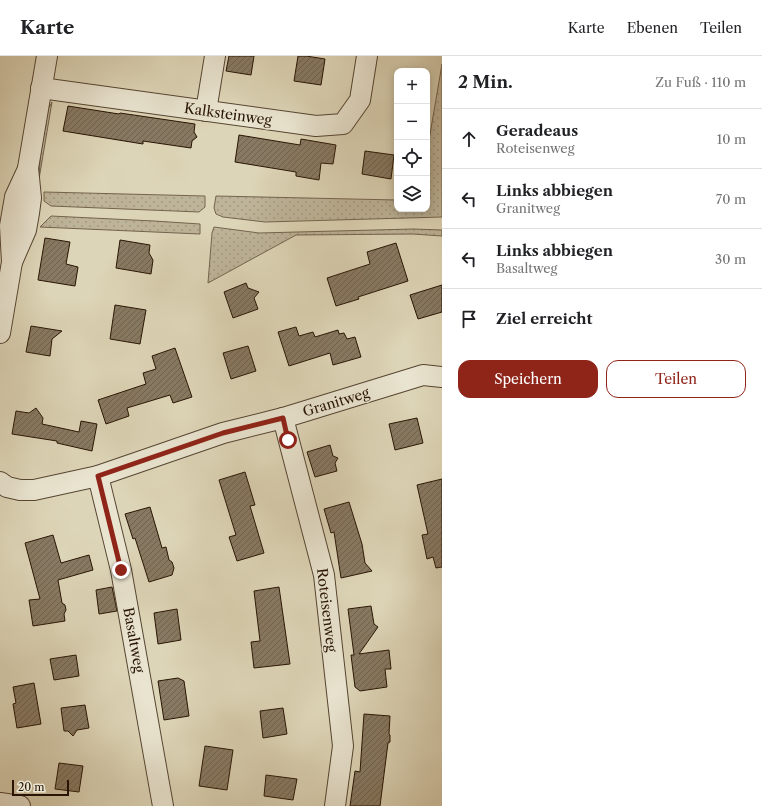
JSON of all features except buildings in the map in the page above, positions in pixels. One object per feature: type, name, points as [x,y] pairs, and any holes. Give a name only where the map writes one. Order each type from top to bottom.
[{"type":"street","points":[[0,333],[12,262],[26,230],[32,198],[28,168],[47,56]]},
{"type":"street","points":[[206,111],[215,56]]},
{"type":"street","name":"Kalksteinweg","points":[[41,88],[316,126],[343,124],[360,100],[367,56]]},
{"type":"street","name":"Granitweg","points":[[0,482],[7,487],[20,490],[34,490],[98,476],[223,433],[283,418],[423,375],[442,377]]},
{"type":"street","name":"Roteisenweg","points":[[283,418],[324,575],[343,746],[335,806]]},
{"type":"street","name":"Basaltweg","points":[[98,476],[121,570],[163,806]]},
{"type":"street","points":[[0,803],[20,806]]},
{"type":"shaded area","points":[[442,64],[442,217],[265,222],[223,217],[216,214],[214,208],[216,196],[394,200],[394,212],[430,212],[430,134]]},
{"type":"shaded area","points":[[52,102],[39,179],[41,143],[46,113]]},
{"type":"shaded area","points":[[44,192],[205,196],[205,207],[199,212],[51,206],[44,201]]},
{"type":"shaded area","points":[[51,216],[200,224],[200,234],[40,227]]},
{"type":"shaded area","points":[[214,227],[259,233],[413,229],[442,230],[442,236],[413,234],[296,235],[208,283],[212,233]]},
{"type":"route","points":[[121,570],[98,476],[223,433],[283,418],[288,440]]}]
